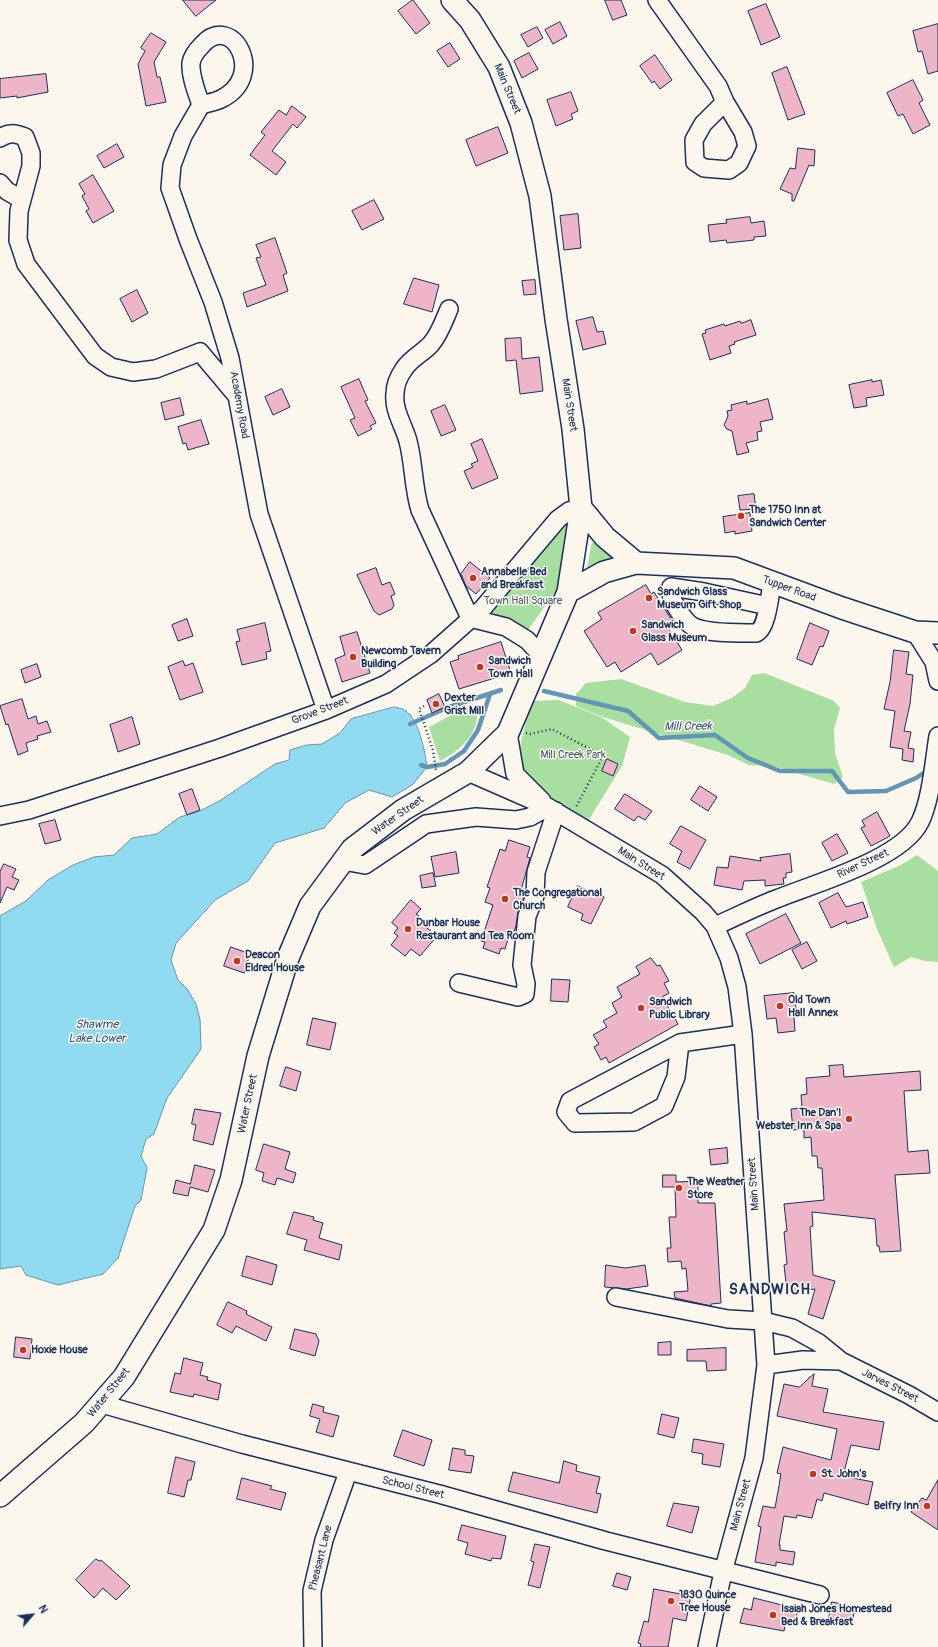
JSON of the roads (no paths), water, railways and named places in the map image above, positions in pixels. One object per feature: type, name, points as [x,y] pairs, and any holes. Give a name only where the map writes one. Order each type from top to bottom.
[{"type":"main road","name":"Main Street","points":[[452,0],[470,20],[499,68],[522,123],[540,196],[573,429],[582,508],[568,592],[509,731]]},
{"type":"main road","points":[[582,508],[605,537],[636,563]]},
{"type":"main road","name":"Tupper Road","points":[[568,592],[604,572],[636,563],[734,568],[842,608],[915,632],[938,633]]},
{"type":"main road","name":"Water Street","points":[[0,1496],[84,1423],[124,1377],[214,1230],[231,1180],[258,1056],[288,958],[310,906],[352,850],[403,810],[468,772],[509,731]]},
{"type":"street","points":[[657,0],[718,86],[725,102]]},
{"type":"street","name":"Academy Road","points":[[201,105],[183,136],[172,165],[170,188],[213,302],[230,358],[259,514],[326,710]]},
{"type":"street","points":[[0,138],[6,134],[16,133],[25,137],[32,153],[31,166],[18,211],[18,240],[26,264],[95,356],[111,367],[133,372],[156,369],[200,352],[237,396]]},
{"type":"street","points":[[0,183],[7,191],[21,199]]},
{"type":"street","points":[[449,309],[438,334],[431,345],[404,367],[397,382],[394,396],[400,423],[407,440],[413,470],[415,494],[420,510],[470,618],[506,627],[527,640],[541,656]]},
{"type":"street","name":"Grove Street","points":[[0,816],[29,810],[142,774],[326,710],[386,684],[431,654],[489,602],[558,519],[569,511],[582,508]]},
{"type":"street","points":[[667,565],[671,587],[670,593],[673,603],[683,618],[693,626],[705,630],[756,633],[762,629],[772,583]]},
{"type":"street","points":[[671,587],[704,592],[768,606]]},
{"type":"street","points":[[915,632],[934,662],[938,681]]},
{"type":"street","name":"Main Street","points":[[509,731],[515,774],[558,812]]},
{"type":"street","name":"River Street","points":[[715,926],[778,898],[884,856],[902,843],[920,822],[931,778],[938,736]]},
{"type":"street","name":"Main Street","points":[[468,772],[558,812],[662,875],[715,926],[729,958],[735,980],[743,1034],[766,1365],[754,1458],[723,1572],[707,1647]]},
{"type":"street","points":[[343,861],[365,865],[426,824],[476,817],[516,820],[558,812]]},
{"type":"street","points":[[459,983],[518,997],[525,994],[526,984],[522,965],[527,916],[535,896],[536,872],[558,812]]},
{"type":"street","points":[[680,1043],[676,1077],[664,1106],[634,1122],[575,1123],[566,1112],[570,1101],[680,1043],[743,1034]]},
{"type":"street","name":"Jarves Street","points":[[616,1297],[728,1319],[763,1321],[792,1328],[819,1343],[841,1361],[909,1395],[938,1412]]},
{"type":"street","name":"Jarves Street","points":[[766,1365],[803,1360],[841,1361]]},
{"type":"street","name":"School Street","points":[[102,1404],[242,1444],[440,1494],[723,1572],[820,1595]]},
{"type":"street","name":"Pheasant Lane","points":[[313,1647],[312,1591],[324,1540],[348,1472]]},
{"type":"water","name":"Shawme Lake Lower","points":[[394,707],[404,710],[411,716],[418,729],[425,753],[427,767],[412,785],[392,797],[369,790],[345,803],[324,828],[275,843],[248,881],[215,900],[176,943],[171,960],[178,980],[187,989],[196,1004],[200,1019],[201,1049],[167,1098],[154,1134],[146,1139],[141,1156],[147,1168],[141,1200],[135,1206],[118,1258],[103,1274],[58,1285],[26,1275],[21,1266],[0,1269],[0,916],[26,901],[48,880],[73,865],[94,857],[114,855],[132,838],[157,834],[180,817],[200,811],[221,800],[275,764],[289,760],[290,750],[307,745],[322,744],[340,733],[351,719]]},
{"type":"waterway","points":[[410,724],[449,707],[501,690]]},
{"type":"waterway","name":"Mill Creek","points":[[544,691],[628,711],[659,738],[715,735],[748,758],[780,771],[832,771],[848,792],[886,791],[916,778],[928,770]]},
{"type":"waterway","points":[[421,765],[427,767],[445,764],[464,751],[478,730],[490,694]]},
{"type":"place","name":"The 1750 Inn at Sandwich Center","points":[[741,516]]},
{"type":"place","name":"Annabelle Bed and Breakfast","points":[[473,578]]},
{"type":"place","name":"Sandwich Glass Museum Gift Shop","points":[[649,598]]},
{"type":"place","name":"Sandwich Glass Museum","points":[[633,631]]},
{"type":"place","name":"Newcomb Tavern Building","points":[[353,657]]},
{"type":"place","name":"Sandwich Town Hall","points":[[480,667]]},
{"type":"place","name":"Dexter Grist Mill","points":[[436,704]]},
{"type":"place","name":"The Congregational Church","points":[[505,899]]},
{"type":"place","name":"Dunbar House Restaurant and Tea Room","points":[[408,929]]},
{"type":"place","name":"Deacon Eldred House","points":[[237,961]]},
{"type":"place","name":"Old Town Hall Annex","points":[[780,1006]]},
{"type":"place","name":"Sandwich Public Library","points":[[641,1008]]},
{"type":"place","name":"The Dan'l Webster Inn & Spa","points":[[849,1119]]},
{"type":"place","name":"The Weather Store","points":[[679,1188]]},
{"type":"place","name":"Hoxie House","points":[[23,1350]]},
{"type":"place","name":"St. John's","points":[[813,1474]]},
{"type":"place","name":"Belfry Inn","points":[[927,1506]]},
{"type":"place","name":"1830 Quince Tree House","points":[[671,1601]]},
{"type":"place","name":"Isaiah Jones Homestead Bed & Breakfast","points":[[773,1615]]},
{"type":"district","name":"SANDWICH","points":[[770,1290]]},
{"type":"park label","name":"Town Hall Square","points":[[523,601]]},
{"type":"park label","name":"Mill Creek Park","points":[[573,755]]}]
